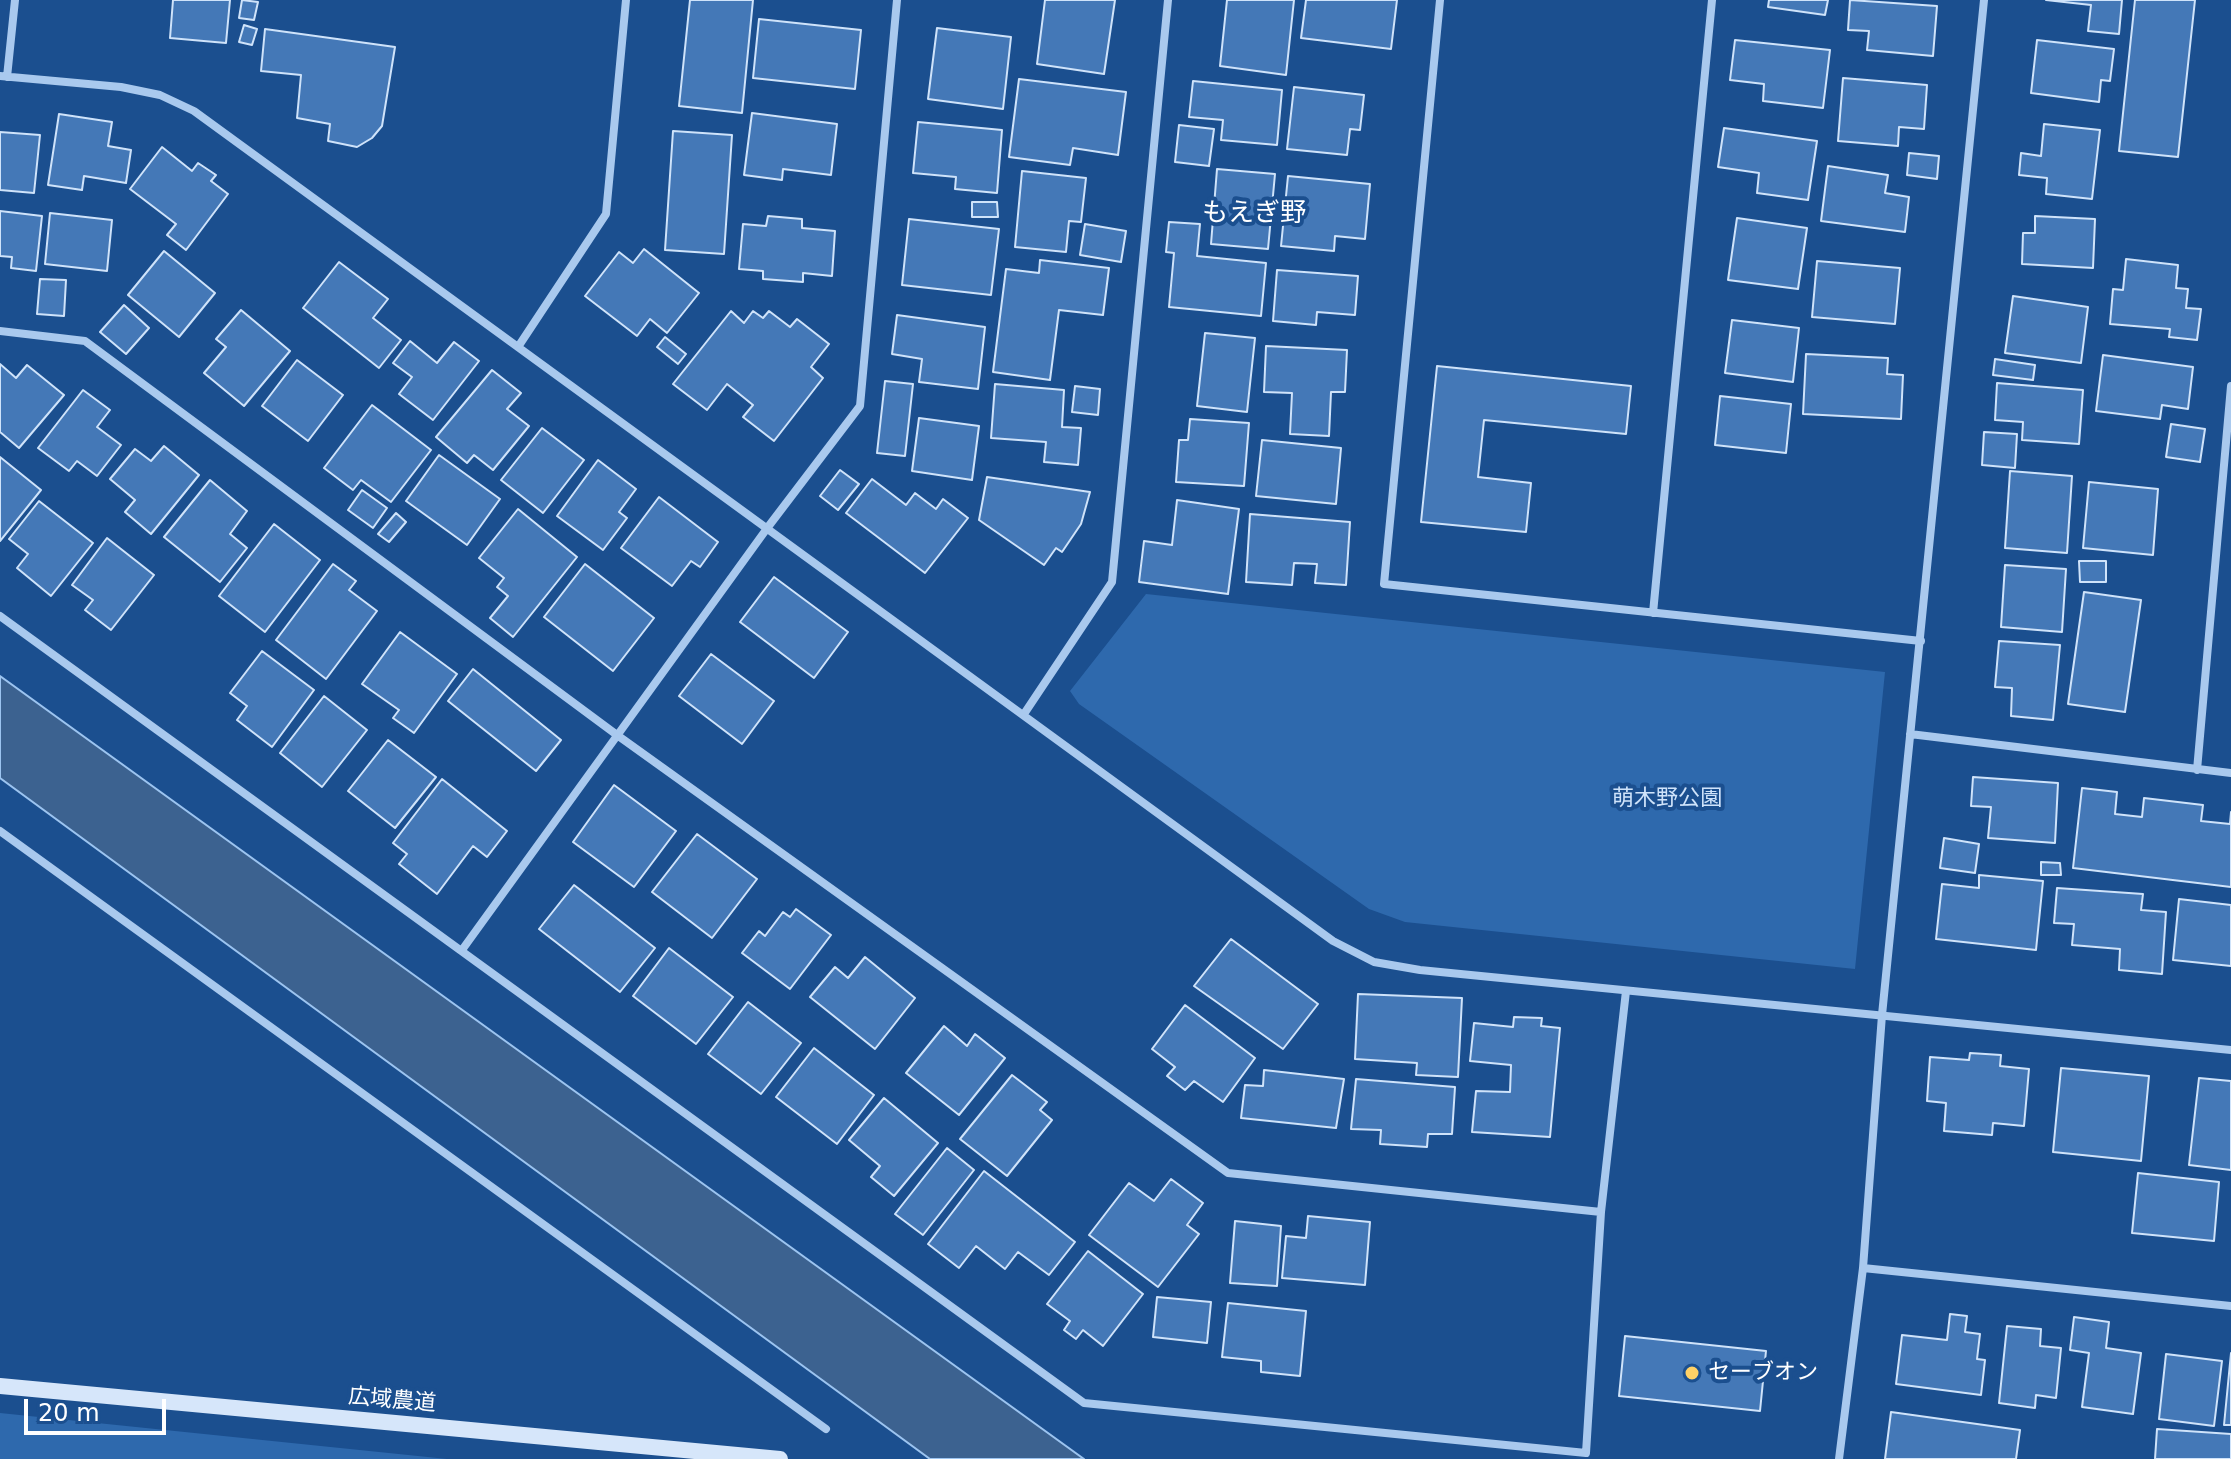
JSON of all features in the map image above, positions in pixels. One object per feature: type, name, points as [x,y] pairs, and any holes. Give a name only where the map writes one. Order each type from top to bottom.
[{"type":"street","points":[[15,0],[3,76],[121,87],[160,95],[194,111],[1333,941],[1374,962],[1420,970],[2231,1050]]},
{"type":"street","points":[[518,347],[606,214],[626,0]]},
{"type":"street","points":[[462,950],[768,527],[860,406],[897,0]]},
{"type":"street","points":[[1024,714],[1112,582],[1168,0]]},
{"type":"street","points":[[1440,0],[1384,584],[1921,641]]},
{"type":"street","points":[[1653,613],[1712,0]]},
{"type":"street","points":[[1839,1459],[1863,1268],[1882,1015],[1984,0]]},
{"type":"street","points":[[0,331],[85,341],[617,735],[1228,1173],[1601,1212]]},
{"type":"street","points":[[2197,770],[2231,386]]},
{"type":"street","points":[[0,616],[1084,1403],[1586,1453],[1601,1212],[1626,991]]},
{"type":"street","points":[[1910,734],[2231,773]]},
{"type":"street","points":[[0,831],[826,1429]]},
{"type":"street","points":[[1863,1268],[2231,1306]]},
{"type":"street","name":"広域農道","points":[[0,1386],[619,1452],[780,1459]]},
{"type":"green space","name":"萌木野公園","points":[[1146,594],[1885,672],[1855,969],[1405,922],[1369,909],[1079,704],[1070,691]]},
{"type":"green space","points":[[0,1413],[447,1459],[0,1459]]},
{"type":"shaded area","points":[[0,676],[1084,1459],[930,1459],[0,778]]},
{"type":"building","points":[[173,0],[230,0],[226,43],[170,38]]},
{"type":"building","points":[[242,0],[258,2],[254,20],[239,18]]},
{"type":"building","points":[[690,0],[753,0],[742,113],[679,106]]},
{"type":"building","points":[[1045,0],[1115,0],[1104,74],[1037,64]]},
{"type":"building","points":[[1227,0],[1294,0],[1286,75],[1220,66]]},
{"type":"building","points":[[1306,0],[1397,0],[1391,49],[1301,38]]},
{"type":"building","points":[[1769,0],[1828,0],[1825,15],[1768,7]]},
{"type":"building","points":[[1850,0],[1937,6],[1933,56],[1867,50],[1869,31],[1848,30]]},
{"type":"building","points":[[2046,0],[2122,0],[2119,34],[2088,31],[2091,5]]},
{"type":"building","points":[[2135,0],[2195,0],[2178,157],[2119,151]]},
{"type":"building","points":[[759,19],[861,30],[855,89],[753,78]]},
{"type":"building","points":[[244,25],[257,29],[252,45],[239,42]]},
{"type":"building","points":[[937,28],[1011,37],[1003,109],[928,99]]},
{"type":"building","points":[[265,29],[395,47],[382,126],[372,138],[357,147],[328,141],[330,124],[297,118],[301,75],[261,71]]},
{"type":"building","points":[[1735,40],[1830,50],[1823,108],[1763,101],[1764,84],[1730,80]]},
{"type":"building","points":[[2037,40],[2114,49],[2110,81],[2101,80],[2099,102],[2031,93]]},
{"type":"building","points":[[1843,78],[1927,85],[1924,129],[1899,127],[1898,146],[1838,141]]},
{"type":"building","points":[[1019,79],[1126,92],[1118,155],[1073,148],[1070,165],[1009,157]]},
{"type":"building","points":[[1193,81],[1282,90],[1277,145],[1221,140],[1223,120],[1189,117]]},
{"type":"building","points":[[1294,87],[1364,95],[1360,130],[1350,129],[1347,155],[1287,149]]},
{"type":"building","points":[[752,113],[837,124],[831,175],[783,169],[782,180],[744,175]]},
{"type":"building","points":[[59,114],[112,122],[108,146],[131,150],[126,183],[84,176],[82,190],[48,185]]},
{"type":"building","points":[[918,122],[1002,130],[997,193],[955,189],[956,177],[913,173]]},
{"type":"building","points":[[2044,124],[2100,130],[2092,199],[2046,194],[2047,178],[2019,175],[2021,153],[2041,156]]},
{"type":"building","points":[[1179,125],[1214,129],[1209,166],[1175,162]]},
{"type":"building","points":[[1724,128],[1817,141],[1808,200],[1757,193],[1759,173],[1718,167]]},
{"type":"building","points":[[673,131],[732,135],[724,254],[665,250]]},
{"type":"building","points":[[0,132],[40,135],[34,193],[0,190]]},
{"type":"building","points":[[162,147],[192,171],[198,163],[216,175],[211,181],[228,194],[186,250],[167,235],[176,224],[130,189]]},
{"type":"building","points":[[1909,153],[1939,156],[1937,179],[1907,175]]},
{"type":"building","points":[[1828,166],[1888,175],[1885,193],[1909,197],[1905,232],[1821,221]]},
{"type":"building","points":[[1217,169],[1275,174],[1268,249],[1211,244]]},
{"type":"building","points":[[1022,171],[1086,178],[1081,222],[1069,221],[1066,252],[1015,247]]},
{"type":"building","points":[[1288,176],[1370,184],[1365,239],[1335,236],[1334,251],[1281,246]]},
{"type":"building","points":[[972,202],[997,202],[998,217],[972,217]]},
{"type":"building","points":[[0,211],[42,216],[36,271],[11,268],[12,257],[0,256]]},
{"type":"building","points":[[50,213],[112,220],[107,271],[45,264]]},
{"type":"building","points":[[768,216],[802,219],[802,228],[835,231],[832,276],[803,273],[803,282],[763,279],[763,271],[739,269],[743,224],[766,226]]},
{"type":"building","points":[[2035,216],[2095,219],[2093,268],[2022,264],[2023,233],[2035,233]]},
{"type":"building","points":[[1737,218],[1807,228],[1798,289],[1728,280]]},
{"type":"building","points":[[909,219],[999,229],[991,295],[902,285]]},
{"type":"building","points":[[1169,222],[1200,224],[1197,256],[1266,263],[1261,316],[1169,307],[1174,253],[1166,252]]},
{"type":"building","points":[[1085,224],[1126,231],[1121,262],[1080,255]]},
{"type":"building","points":[[644,249],[699,293],[667,333],[650,319],[637,336],[585,296],[619,252],[633,263]]},
{"type":"building","points":[[164,251],[215,293],[179,337],[128,295]]},
{"type":"building","points":[[2126,259],[2178,265],[2176,288],[2188,289],[2186,308],[2201,309],[2197,340],[2169,337],[2170,329],[2110,324],[2113,289],[2123,290]]},
{"type":"building","points":[[1040,260],[1109,268],[1103,315],[1059,310],[1050,380],[993,372],[1006,269],[1039,273]]},
{"type":"building","points":[[1817,261],[1900,268],[1895,324],[1812,317]]},
{"type":"building","points":[[339,262],[388,299],[373,318],[401,340],[379,368],[303,308]]},
{"type":"building","points":[[1277,270],[1358,276],[1355,315],[1317,312],[1316,325],[1273,321]]},
{"type":"building","points":[[40,279],[66,280],[64,316],[37,314]]},
{"type":"building","points":[[2013,296],[2088,307],[2081,363],[2005,353]]},
{"type":"building","points":[[124,305],[149,328],[126,354],[100,332]]},
{"type":"building","points":[[241,310],[290,351],[244,406],[204,373],[226,347],[216,339]]},
{"type":"building","points":[[731,311],[744,323],[753,311],[763,318],[769,311],[790,327],[797,319],[829,344],[811,367],[823,378],[774,441],[743,417],[753,405],[727,384],[707,410],[673,384]]},
{"type":"building","points":[[897,315],[985,327],[978,389],[919,382],[922,359],[892,354]]},
{"type":"building","points":[[1732,320],[1799,328],[1793,382],[1725,373]]},
{"type":"building","points":[[1205,333],[1255,338],[1247,412],[1197,406]]},
{"type":"building","points":[[665,337],[686,354],[678,364],[657,347]]},
{"type":"building","points":[[410,341],[437,363],[454,342],[479,361],[433,420],[399,394],[412,377],[393,363]]},
{"type":"building","points":[[1266,346],[1347,350],[1345,392],[1331,392],[1329,436],[1290,434],[1292,393],[1264,392]]},
{"type":"building","points":[[1806,354],[1888,358],[1887,374],[1903,375],[1901,419],[1803,414]]},
{"type":"building","points":[[2103,355],[2193,367],[2188,409],[2162,405],[2160,419],[2096,411]]},
{"type":"building","points":[[1995,359],[2035,365],[2033,380],[1993,375]]},
{"type":"building","points":[[297,360],[343,395],[308,441],[262,406]]},
{"type":"building","points":[[0,364],[16,378],[27,365],[64,395],[19,448],[0,432]]},
{"type":"building","points":[[1437,366],[1631,386],[1626,434],[1484,420],[1478,477],[1531,483],[1526,532],[1421,522]]},
{"type":"building","points":[[492,370],[521,393],[507,409],[529,426],[493,470],[474,455],[467,463],[436,437]]},
{"type":"building","points":[[885,381],[913,384],[905,456],[877,453]]},
{"type":"building","points":[[1997,383],[2083,390],[2079,444],[2022,440],[2023,422],[1995,420]]},
{"type":"building","points":[[995,384],[1064,390],[1062,427],[1081,428],[1078,465],[1044,462],[1046,442],[991,438]]},
{"type":"building","points":[[1075,386],[1100,389],[1098,415],[1072,412]]},
{"type":"building","points":[[83,390],[110,410],[97,427],[121,445],[97,476],[77,461],[69,471],[38,448]]},
{"type":"building","points":[[1720,396],[1791,404],[1786,453],[1715,445]]},
{"type":"building","points":[[372,405],[431,450],[391,502],[361,480],[353,490],[324,468]]},
{"type":"building","points":[[919,418],[979,426],[972,480],[912,471]]},
{"type":"building","points":[[1190,419],[1249,423],[1244,486],[1176,482],[1179,440],[1188,440]]},
{"type":"building","points":[[2171,424],[2205,429],[2200,462],[2166,457]]},
{"type":"building","points":[[542,428],[584,460],[543,513],[501,480]]},
{"type":"building","points":[[1984,432],[2017,434],[2015,468],[1982,465]]},
{"type":"building","points":[[1262,440],[1341,448],[1336,504],[1256,496]]},
{"type":"building","points":[[164,446],[199,475],[151,534],[125,512],[135,500],[110,479],[135,449],[151,461]]},
{"type":"building","points":[[439,455],[500,499],[467,545],[406,501]]},
{"type":"building","points":[[0,457],[41,490],[0,541]]},
{"type":"building","points":[[598,460],[636,489],[619,512],[627,518],[603,550],[557,516]]},
{"type":"building","points":[[840,470],[859,484],[838,510],[820,496]]},
{"type":"building","points":[[2010,471],[2072,476],[2067,553],[2005,548]]},
{"type":"building","points":[[987,477],[1090,492],[1081,524],[1062,552],[1056,548],[1044,565],[979,520]]},
{"type":"building","points":[[872,479],[906,505],[915,493],[936,509],[943,499],[968,518],[925,573],[846,513]]},
{"type":"building","points":[[210,480],[247,511],[230,534],[247,548],[220,582],[164,537]]},
{"type":"building","points":[[2089,482],[2158,489],[2153,555],[2083,548]]},
{"type":"building","points":[[362,490],[387,508],[373,528],[348,510]]},
{"type":"building","points":[[659,497],[718,542],[700,567],[691,561],[672,586],[621,548]]},
{"type":"building","points":[[1177,500],[1239,509],[1228,594],[1139,582],[1144,541],[1172,545]]},
{"type":"building","points":[[39,501],[93,543],[51,596],[17,568],[28,554],[9,539]]},
{"type":"building","points":[[518,509],[577,557],[513,637],[490,618],[508,596],[497,587],[504,578],[479,558]]},
{"type":"building","points":[[396,513],[406,522],[389,542],[378,534]]},
{"type":"building","points":[[1250,514],[1350,522],[1346,585],[1315,583],[1317,564],[1294,563],[1292,585],[1246,582]]},
{"type":"building","points":[[274,524],[320,560],[265,632],[219,596]]},
{"type":"building","points":[[107,538],[154,575],[111,630],[85,610],[93,600],[72,585]]},
{"type":"building","points":[[2079,561],[2106,561],[2106,582],[2080,582]]},
{"type":"building","points":[[333,564],[356,581],[349,590],[377,611],[326,679],[276,640]]},
{"type":"building","points":[[585,564],[654,618],[613,671],[544,617]]},
{"type":"building","points":[[2005,565],[2066,569],[2062,632],[2001,627]]},
{"type":"building","points":[[774,577],[848,632],[814,678],[740,622]]},
{"type":"building","points":[[2084,592],[2141,600],[2125,712],[2068,704]]},
{"type":"building","points":[[400,632],[457,674],[414,733],[393,718],[399,710],[362,684]]},
{"type":"building","points":[[1999,641],[2060,645],[2053,720],[2011,716],[2012,688],[1995,687]]},
{"type":"building","points":[[262,651],[314,690],[272,747],[237,720],[247,706],[230,693]]},
{"type":"building","points":[[711,654],[774,701],[742,744],[679,696]]},
{"type":"building","points":[[473,669],[561,740],[536,771],[448,701]]},
{"type":"building","points":[[324,696],[367,730],[322,787],[280,753]]},
{"type":"building","points":[[388,740],[436,777],[395,828],[348,791]]},
{"type":"building","points":[[1973,777],[2058,783],[2055,843],[1988,838],[1991,807],[1971,806]]},
{"type":"building","points":[[442,779],[507,831],[487,857],[473,846],[437,894],[399,864],[407,854],[393,843]]},
{"type":"building","points":[[614,785],[676,831],[634,887],[573,842]]},
{"type":"building","points":[[2082,788],[2117,792],[2115,814],[2142,817],[2144,798],[2203,805],[2201,821],[2230,824],[2231,812],[2231,887],[2073,868]]},
{"type":"building","points":[[697,834],[757,879],[712,938],[652,892]]},
{"type":"building","points":[[1944,838],[1979,844],[1975,873],[1940,868]]},
{"type":"building","points":[[2041,862],[2060,863],[2061,875],[2041,875]]},
{"type":"building","points":[[1979,875],[2043,881],[2036,950],[1936,939],[1942,884],[1979,888]]},
{"type":"building","points":[[574,885],[655,948],[620,992],[539,929]]},
{"type":"building","points":[[2057,888],[2143,894],[2141,910],[2166,912],[2162,974],[2119,970],[2120,949],[2072,945],[2074,924],[2054,923]]},
{"type":"building","points":[[2179,899],[2231,905],[2231,966],[2173,960]]},
{"type":"building","points":[[796,909],[831,935],[790,989],[742,953],[759,931],[765,936],[783,912],[790,917]]},
{"type":"building","points":[[1231,939],[1318,1004],[1283,1049],[1194,986]]},
{"type":"building","points":[[669,948],[733,997],[696,1044],[633,996]]},
{"type":"building","points":[[865,957],[915,998],[875,1049],[810,997],[835,967],[848,978]]},
{"type":"building","points":[[1358,994],[1462,998],[1458,1077],[1416,1075],[1417,1063],[1355,1059]]},
{"type":"building","points":[[748,1002],[801,1043],[761,1094],[708,1054]]},
{"type":"building","points":[[1185,1005],[1255,1058],[1223,1102],[1194,1081],[1185,1090],[1167,1076],[1175,1067],[1152,1049]]},
{"type":"building","points":[[1514,1017],[1542,1018],[1541,1026],[1560,1028],[1550,1137],[1472,1132],[1476,1091],[1510,1092],[1511,1065],[1470,1061],[1474,1023],[1513,1027]]},
{"type":"building","points":[[944,1026],[967,1046],[975,1034],[1005,1058],[959,1115],[906,1073]]},
{"type":"building","points":[[814,1048],[874,1095],[837,1144],[776,1097]]},
{"type":"building","points":[[1970,1053],[2001,1055],[2000,1066],[2029,1069],[2024,1126],[1993,1123],[1992,1135],[1944,1131],[1946,1103],[1927,1101],[1930,1057],[1969,1060]]},
{"type":"building","points":[[2061,1068],[2149,1076],[2141,1161],[2053,1152]]},
{"type":"building","points":[[1264,1070],[1344,1079],[1336,1128],[1241,1118],[1245,1085],[1263,1086]]},
{"type":"building","points":[[1012,1075],[1047,1102],[1040,1110],[1052,1120],[1007,1176],[960,1139]]},
{"type":"building","points":[[2199,1078],[2231,1081],[2231,1170],[2189,1165]]},
{"type":"building","points":[[1356,1079],[1455,1087],[1452,1134],[1428,1134],[1427,1147],[1380,1144],[1381,1130],[1351,1129]]},
{"type":"building","points":[[884,1098],[938,1143],[894,1196],[871,1177],[880,1166],[849,1140]]},
{"type":"building","points":[[947,1148],[974,1170],[923,1235],[895,1214]]},
{"type":"building","points":[[984,1171],[1075,1242],[1049,1275],[1018,1252],[1005,1269],[976,1246],[959,1268],[928,1244]]},
{"type":"building","points":[[2138,1173],[2219,1182],[2214,1241],[2132,1233]]},
{"type":"building","points":[[1171,1179],[1203,1203],[1187,1225],[1199,1234],[1158,1287],[1089,1235],[1129,1183],[1154,1201]]},
{"type":"building","points":[[1308,1216],[1370,1222],[1365,1285],[1282,1278],[1286,1236],[1306,1238]]},
{"type":"building","points":[[1235,1221],[1281,1226],[1277,1286],[1230,1283]]},
{"type":"building","points":[[1088,1251],[1143,1294],[1103,1346],[1083,1330],[1076,1339],[1064,1330],[1070,1321],[1047,1304]]},
{"type":"building","points":[[1157,1297],[1211,1302],[1207,1343],[1153,1337]]},
{"type":"building","points":[[1228,1303],[1306,1311],[1300,1376],[1261,1372],[1261,1361],[1222,1357]]},
{"type":"building","points":[[1950,1314],[1967,1316],[1965,1332],[1980,1334],[1977,1359],[1985,1360],[1981,1395],[1896,1384],[1902,1335],[1947,1340]]},
{"type":"building","points":[[2074,1317],[2109,1322],[2106,1348],[2141,1353],[2133,1414],[2082,1407],[2089,1353],[2070,1350]]},
{"type":"building","points":[[2007,1326],[2041,1329],[2040,1346],[2061,1348],[2056,1398],[2036,1395],[2035,1408],[1999,1403]]},
{"type":"building","name":"セーブオン","points":[[1625,1336],[1766,1351],[1760,1411],[1619,1396]]},
{"type":"building","points":[[2231,1353],[2231,1425],[2224,1425]]},
{"type":"building","points":[[2166,1354],[2222,1361],[2214,1426],[2159,1419]]},
{"type":"building","points":[[1891,1412],[2020,1430],[2016,1459],[1885,1459]]},
{"type":"building","points":[[2157,1429],[2231,1434],[2231,1459],[2155,1459]]},
{"type":"place","name":"セーブオン","points":[[1692,1373]]},
{"type":"district","name":"もえぎ野","points":[[1254,214]]}]
